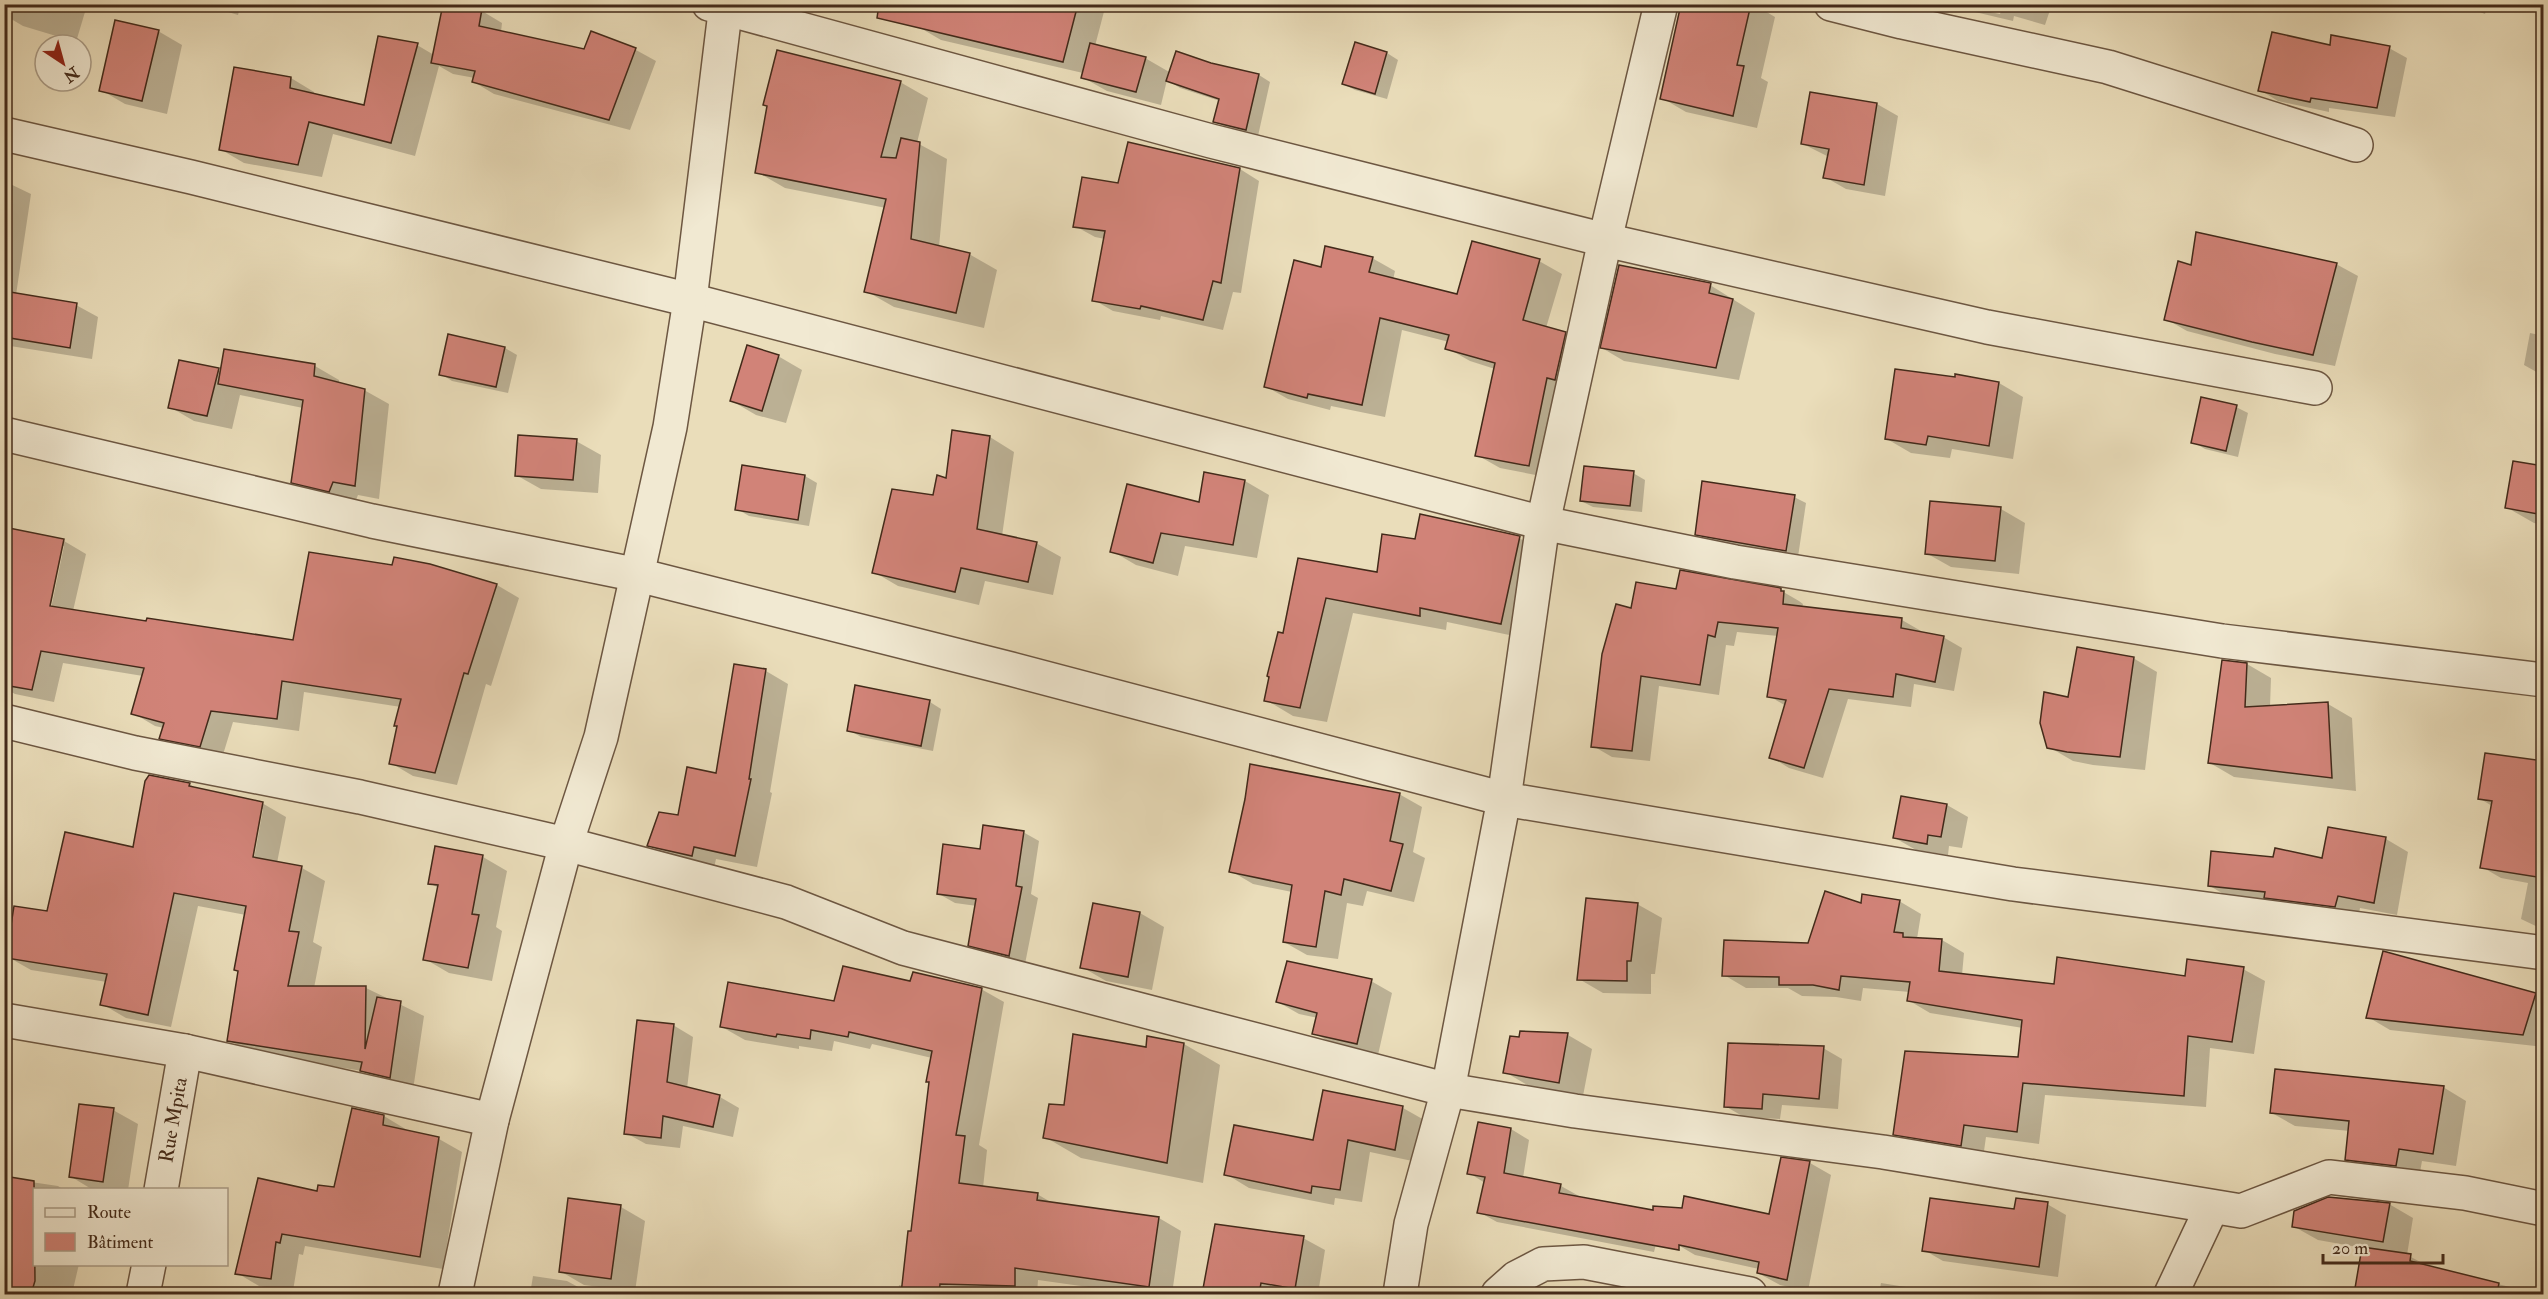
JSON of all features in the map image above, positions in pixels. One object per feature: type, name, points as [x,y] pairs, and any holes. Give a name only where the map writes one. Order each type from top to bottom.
[{"type":"street","points":[[1400,1294],[1411,1224],[1448,1090],[1504,799],[1544,523],[1605,240],[1661,4]]},
{"type":"street","points":[[1831,4],[1913,25],[2108,66],[2356,145]]},
{"type":"street","points":[[455,1294],[492,1120],[566,844],[601,737],[670,427],[690,300],[721,6],[1211,141],[1605,240],[1987,327],[2315,388]]},
{"type":"street","points":[[4,135],[191,177],[690,300],[1544,523],[1735,562],[2211,639],[2544,680]]},
{"type":"street","points":[[4,434],[372,521],[638,575],[1011,669],[1504,799],[2013,884],[2544,952]]},
{"type":"street","points":[[4,721],[135,753],[360,797],[566,844],[786,902],[903,948],[1448,1090],[1587,1113],[1883,1152],[2241,1211],[2329,1177],[2465,1193],[2544,1209]]},
{"type":"street","points":[[4,1020],[185,1051],[492,1120]]},
{"type":"street","name":"Rue Mpita","points":[[162,1188],[185,1051]]},
{"type":"street","points":[[2172,1294],[2212,1207]]},
{"type":"street","points":[[1498,1294],[1516,1278],[1543,1264],[1584,1262],[1750,1294]]},
{"type":"street","points":[[143,1294],[148,1266]]},
{"type":"building","points":[[443,4],[482,9],[479,26],[584,49],[591,31],[636,48],[609,120],[472,82],[475,71],[431,63]]},
{"type":"building","points":[[879,4],[1078,4],[1063,62],[877,18]]},
{"type":"building","points":[[1681,4],[1751,4],[1737,65],[1744,66],[1733,116],[1660,99]]},
{"type":"building","points":[[115,20],[159,30],[142,101],[99,91]]},
{"type":"building","points":[[2272,32],[2330,45],[2331,35],[2390,46],[2377,108],[2311,98],[2310,102],[2258,91]]},
{"type":"building","points":[[378,36],[418,43],[391,143],[309,122],[298,165],[219,150],[234,67],[291,77],[290,88],[364,105]]},
{"type":"building","points":[[1355,42],[1387,52],[1375,94],[1342,84]]},
{"type":"building","points":[[1090,43],[1146,57],[1136,92],[1081,78]]},
{"type":"building","points":[[777,50],[901,81],[881,157],[896,158],[901,138],[920,142],[911,239],[970,253],[956,313],[864,292],[886,199],[755,173],[767,106],[763,105]]},
{"type":"building","points":[[1176,51],[1211,63],[1259,74],[1246,130],[1213,122],[1219,99],[1166,81]]},
{"type":"building","points":[[1810,92],[1877,103],[1864,185],[1823,178],[1829,149],[1801,144]]},
{"type":"building","points":[[1128,142],[1240,168],[1221,283],[1213,281],[1203,320],[1141,306],[1140,309],[1092,301],[1105,231],[1073,227],[1082,177],[1118,183]]},
{"type":"building","points":[[2196,232],[2337,263],[2313,355],[2164,320],[2178,261],[2191,265]]},
{"type":"building","points":[[1472,241],[1540,259],[1523,320],[1566,332],[1555,380],[1547,378],[1529,466],[1475,456],[1495,363],[1445,349],[1449,335],[1380,318],[1362,405],[1308,394],[1307,398],[1264,387],[1294,260],[1321,267],[1325,246],[1373,257],[1369,272],[1457,294]]},
{"type":"building","points":[[1619,265],[1711,283],[1709,293],[1733,299],[1716,368],[1600,348]]},
{"type":"building","points":[[4,291],[77,303],[70,348],[4,337]]},
{"type":"building","points":[[448,334],[505,347],[496,387],[439,375]]},
{"type":"building","points":[[747,345],[779,355],[762,411],[730,401]]},
{"type":"building","points":[[224,349],[315,364],[314,376],[365,389],[355,486],[333,482],[329,492],[291,483],[303,400],[218,384]]},
{"type":"building","points":[[179,360],[219,368],[207,416],[168,408]]},
{"type":"building","points":[[1895,369],[1955,377],[1955,374],[1999,382],[1989,446],[1928,436],[1926,445],[1885,439]]},
{"type":"building","points":[[2201,397],[2237,405],[2226,451],[2191,443]]},
{"type":"building","points":[[952,430],[990,436],[977,529],[1037,542],[1028,582],[961,568],[955,592],[872,573],[892,489],[933,495],[937,475],[946,478]]},
{"type":"building","points":[[518,435],[577,439],[573,480],[515,476]]},
{"type":"building","points":[[2513,461],[2544,466],[2544,515],[2505,508]]},
{"type":"building","points":[[742,465],[805,475],[798,520],[735,510]]},
{"type":"building","points":[[1584,466],[1634,471],[1630,506],[1580,501]]},
{"type":"building","points":[[1204,472],[1245,480],[1233,545],[1161,533],[1153,563],[1110,552],[1127,484],[1199,502]]},
{"type":"building","points":[[1702,481],[1795,495],[1786,551],[1695,535]]},
{"type":"building","points":[[1930,501],[2001,507],[1995,561],[1925,554]]},
{"type":"building","points":[[1420,514],[1520,536],[1501,624],[1420,608],[1420,616],[1326,598],[1300,708],[1264,701],[1269,677],[1267,676],[1278,632],[1283,633],[1298,558],[1377,572],[1382,534],[1415,539]]},
{"type":"building","points":[[4,527],[64,539],[50,606],[293,640],[309,552],[392,565],[394,557],[430,564],[497,584],[468,674],[464,673],[435,773],[389,764],[397,726],[394,726],[401,699],[282,681],[277,719],[211,711],[200,747],[159,739],[164,723],[131,714],[144,668],[41,651],[32,690],[4,685]]},
{"type":"building","points":[[1680,570],[1781,588],[1781,591],[1784,591],[1783,604],[1902,618],[1901,628],[1944,636],[1935,682],[1896,674],[1893,697],[1829,689],[1804,768],[1769,758],[1786,700],[1767,697],[1778,628],[1718,622],[1715,637],[1708,635],[1700,685],[1641,676],[1632,751],[1591,747],[1602,654],[1616,604],[1631,608],[1636,582],[1676,589]]},
{"type":"building","points":[[2077,647],[2134,657],[2120,757],[2047,748],[2040,723],[2044,692],[2068,697]]},
{"type":"building","points":[[2222,660],[2247,663],[2245,707],[2328,702],[2332,778],[2208,763]]},
{"type":"building","points":[[734,664],[766,669],[749,779],[751,779],[735,856],[694,847],[692,856],[647,846],[659,812],[678,815],[687,767],[716,773]]},
{"type":"building","points":[[855,685],[930,700],[921,746],[847,731]]},
{"type":"building","points":[[2485,753],[2544,761],[2544,878],[2480,868],[2492,801],[2478,799]]},
{"type":"building","points":[[1250,764],[1400,793],[1390,841],[1403,844],[1391,891],[1344,879],[1341,895],[1325,891],[1316,947],[1283,942],[1292,885],[1229,872]]},
{"type":"building","points":[[149,775],[263,802],[253,857],[302,866],[289,931],[299,932],[288,986],[366,986],[365,1049],[377,997],[401,1001],[390,1078],[360,1071],[362,1062],[227,1041],[238,971],[234,970],[246,906],[174,893],[148,1015],[100,1005],[107,974],[6,958],[14,906],[47,911],[65,832],[133,847],[145,781]]},
{"type":"building","points":[[1901,796],[1947,804],[1941,837],[1928,835],[1927,844],[1893,838]]},
{"type":"building","points":[[983,825],[1024,831],[1016,886],[1022,887],[1009,956],[968,946],[976,899],[937,894],[943,844],[980,849]]},
{"type":"building","points":[[2328,827],[2386,837],[2374,903],[2338,896],[2335,907],[2264,898],[2265,892],[2208,886],[2211,851],[2273,857],[2275,848],[2322,858]]},
{"type":"building","points":[[435,846],[483,855],[472,914],[479,915],[468,968],[423,960],[438,885],[428,884]]},
{"type":"building","points":[[1825,891],[1861,903],[1862,894],[1900,900],[1894,932],[1903,933],[1903,937],[1942,939],[1939,971],[2054,984],[2057,957],[2185,976],[2187,959],[2244,967],[2232,1042],[2188,1036],[2184,1096],[2023,1083],[2017,1132],[1964,1125],[1961,1146],[1893,1135],[1905,1051],[2018,1057],[2022,1020],[1907,1001],[1910,982],[1841,976],[1839,990],[1813,985],[1779,985],[1779,977],[1722,976],[1724,940],[1808,943]]},
{"type":"building","points":[[1586,898],[1638,903],[1631,961],[1627,961],[1627,981],[1577,980]]},
{"type":"building","points":[[1093,903],[1140,912],[1128,977],[1080,968]]},
{"type":"building","points":[[2383,951],[2536,993],[2523,1035],[2366,1018]]},
{"type":"building","points":[[1287,961],[1372,979],[1357,1044],[1312,1034],[1317,1013],[1276,1002]]},
{"type":"building","points":[[843,966],[910,981],[913,972],[982,988],[956,1135],[965,1136],[959,1183],[1038,1193],[1037,1200],[1159,1217],[1149,1287],[1015,1268],[1015,1286],[940,1284],[939,1294],[901,1294],[929,1082],[926,1082],[932,1051],[849,1032],[848,1037],[811,1030],[810,1039],[777,1034],[776,1037],[720,1027],[728,982],[834,1001]]},
{"type":"building","points":[[637,1020],[674,1024],[667,1082],[720,1095],[713,1127],[663,1116],[661,1138],[624,1134]]},
{"type":"building","points":[[1520,1031],[1568,1033],[1559,1083],[1503,1073],[1510,1036],[1519,1037]]},
{"type":"building","points":[[1073,1034],[1146,1047],[1147,1036],[1184,1043],[1167,1163],[1043,1138],[1049,1104],[1064,1105]]},
{"type":"building","points":[[1728,1043],[1824,1046],[1819,1099],[1763,1094],[1762,1109],[1724,1107]]},
{"type":"building","points":[[2275,1069],[2444,1086],[2433,1154],[2399,1149],[2396,1166],[2345,1160],[2349,1121],[2270,1113]]},
{"type":"building","points":[[1323,1090],[1403,1106],[1395,1150],[1348,1140],[1340,1190],[1312,1186],[1311,1193],[1224,1175],[1234,1125],[1313,1140]]},
{"type":"building","points":[[79,1104],[114,1108],[103,1182],[69,1177]]},
{"type":"building","points":[[352,1108],[384,1115],[383,1125],[439,1137],[420,1257],[282,1234],[280,1243],[276,1242],[271,1279],[235,1274],[258,1178],[317,1191],[318,1185],[334,1187]]},
{"type":"building","points":[[1478,1122],[1511,1128],[1504,1173],[1561,1184],[1559,1193],[1653,1210],[1653,1206],[1682,1208],[1684,1196],[1769,1214],[1781,1157],[1810,1161],[1787,1280],[1757,1273],[1759,1262],[1679,1245],[1679,1250],[1477,1213],[1485,1177],[1467,1174]]},
{"type":"building","points":[[4,1176],[34,1181],[33,1266],[35,1266],[35,1281],[31,1294],[4,1294]]},
{"type":"building","points":[[2328,1197],[2390,1203],[2383,1242],[2292,1227],[2294,1211]]},
{"type":"building","points":[[568,1198],[621,1205],[611,1279],[559,1272]]},
{"type":"building","points":[[1930,1198],[2014,1209],[2016,1198],[2048,1202],[2039,1267],[1922,1251]]},
{"type":"building","points":[[1215,1224],[1304,1236],[1295,1289],[1261,1283],[1259,1294],[1202,1294]]},
{"type":"building","points":[[2362,1247],[2411,1254],[2410,1261],[2499,1283],[2497,1294],[2354,1294]]}]
